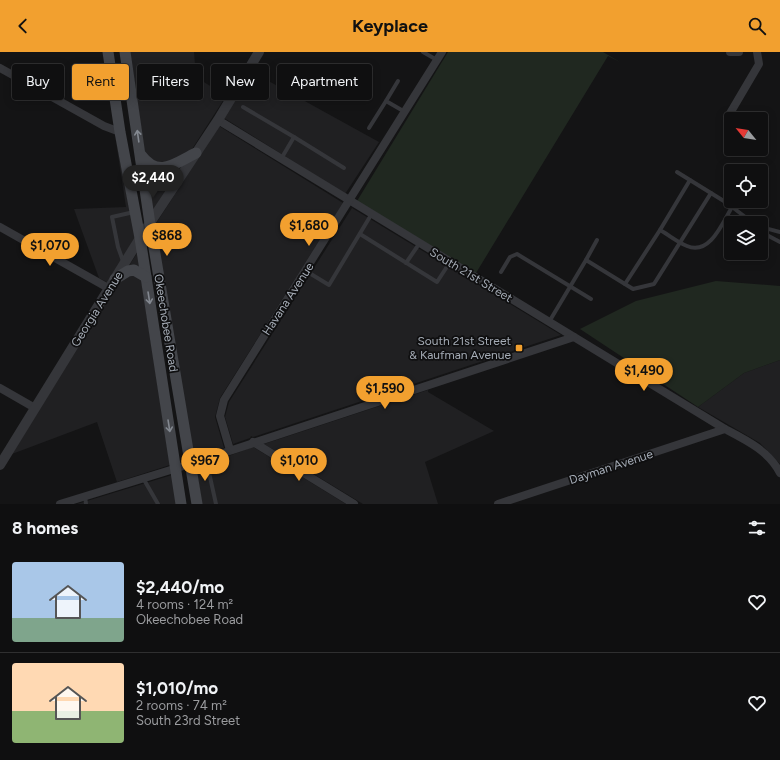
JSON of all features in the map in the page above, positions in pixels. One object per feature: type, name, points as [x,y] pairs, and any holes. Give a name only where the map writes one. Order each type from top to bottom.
[{"type":"main road","name":"Okeechobee Road","points":[[108,52],[120,132],[140,238],[181,504]]},
{"type":"main road","name":"Okeechobee Road","points":[[125,52],[150,224],[197,504]]},
{"type":"main road","points":[[141,155],[147,163],[155,168],[162,168],[196,153]]},
{"type":"main road","points":[[115,279],[128,271],[134,270],[146,277]]},
{"type":"street","name":"Georgia Avenue","points":[[0,465],[34,408],[110,289],[140,238],[218,120],[259,52]]},
{"type":"street","name":"Havana Avenue","points":[[230,450],[220,416],[224,400],[350,202],[442,52]]},
{"type":"street","points":[[730,52],[739,52]]},
{"type":"street","points":[[731,112],[759,64],[757,52]]},
{"type":"street","points":[[0,68],[104,126],[120,132]]},
{"type":"street","name":"South 21st Street","points":[[218,120],[371,215],[725,429],[756,446],[772,461],[780,473]]},
{"type":"street","points":[[0,227],[110,289]]},
{"type":"street","points":[[60,504],[86,500],[143,478],[206,459],[253,442],[574,337]]},
{"type":"street","points":[[0,388],[34,408]]},
{"type":"street","name":"Dayman Avenue","points":[[498,504],[725,429]]},
{"type":"street","points":[[253,442],[349,503]]},
{"type":"lane","points":[[423,52],[437,60]]},
{"type":"lane","points":[[369,128],[398,81]]},
{"type":"lane","points":[[386,101],[406,112]]},
{"type":"lane","points":[[243,106],[344,168]]},
{"type":"lane","points":[[280,159],[294,137]]},
{"type":"lane","points":[[677,172],[724,202]]},
{"type":"lane","points":[[626,284],[690,180]]},
{"type":"lane","points":[[586,260],[633,289],[654,284],[711,193]]},
{"type":"lane","points":[[660,230],[693,248],[708,244],[731,208]]},
{"type":"lane","points":[[733,208],[744,216]]},
{"type":"lane","points":[[124,264],[118,247],[112,217],[135,212]]},
{"type":"lane","points":[[306,271],[329,286],[371,215]]},
{"type":"lane","points":[[768,229],[780,232]]},
{"type":"lane","points":[[360,234],[437,282],[450,262]]},
{"type":"lane","points":[[768,236],[780,242]]},
{"type":"lane","points":[[549,322],[571,287],[597,240]]},
{"type":"lane","points":[[406,263],[419,244]]},
{"type":"lane","points":[[501,272],[510,257],[517,254],[591,299]]},
{"type":"lane","points":[[206,459],[216,504]]},
{"type":"lane","points":[[143,478],[158,504]]},
{"type":"shaded area","points":[[130,52],[194,52],[195,64],[137,64],[137,100],[203,100],[203,81],[211,86],[211,100],[223,100],[153,210]]},
{"type":"shaded area","points":[[448,52],[603,52],[620,62],[608,56],[476,273],[357,201]]},
{"type":"shaded area","points":[[269,81],[277,86],[277,100],[303,100],[379,142],[345,194],[224,118],[235,100],[269,100]]},
{"type":"shaded area","points":[[219,126],[343,203],[220,398],[215,417],[224,448],[194,458],[155,225]]},
{"type":"shaded area","points":[[115,135],[135,237],[108,283],[99,278],[74,209],[126,207]]},
{"type":"shaded area","points":[[352,208],[561,335],[253,437],[251,436],[250,438],[233,444],[225,417],[229,402]]},
{"type":"shaded area","points":[[137,253],[170,465],[117,482],[97,422],[12,454]]},
{"type":"shaded area","points":[[716,281],[780,286],[780,360],[744,373],[698,407],[580,329],[636,301]]},
{"type":"shaded area","points":[[780,360],[780,464],[760,443],[698,407],[744,373]]},
{"type":"shaded area","points":[[428,390],[428,392],[494,431],[425,462],[438,504],[363,504],[264,444]]},
{"type":"shaded area","points":[[253,447],[346,504],[202,504],[196,468]]},
{"type":"shaded area","points":[[172,475],[176,504],[77,504]]},
{"type":"place","name":"South 21st Street & Kaufman Avenue","points":[[519,348]]}]
